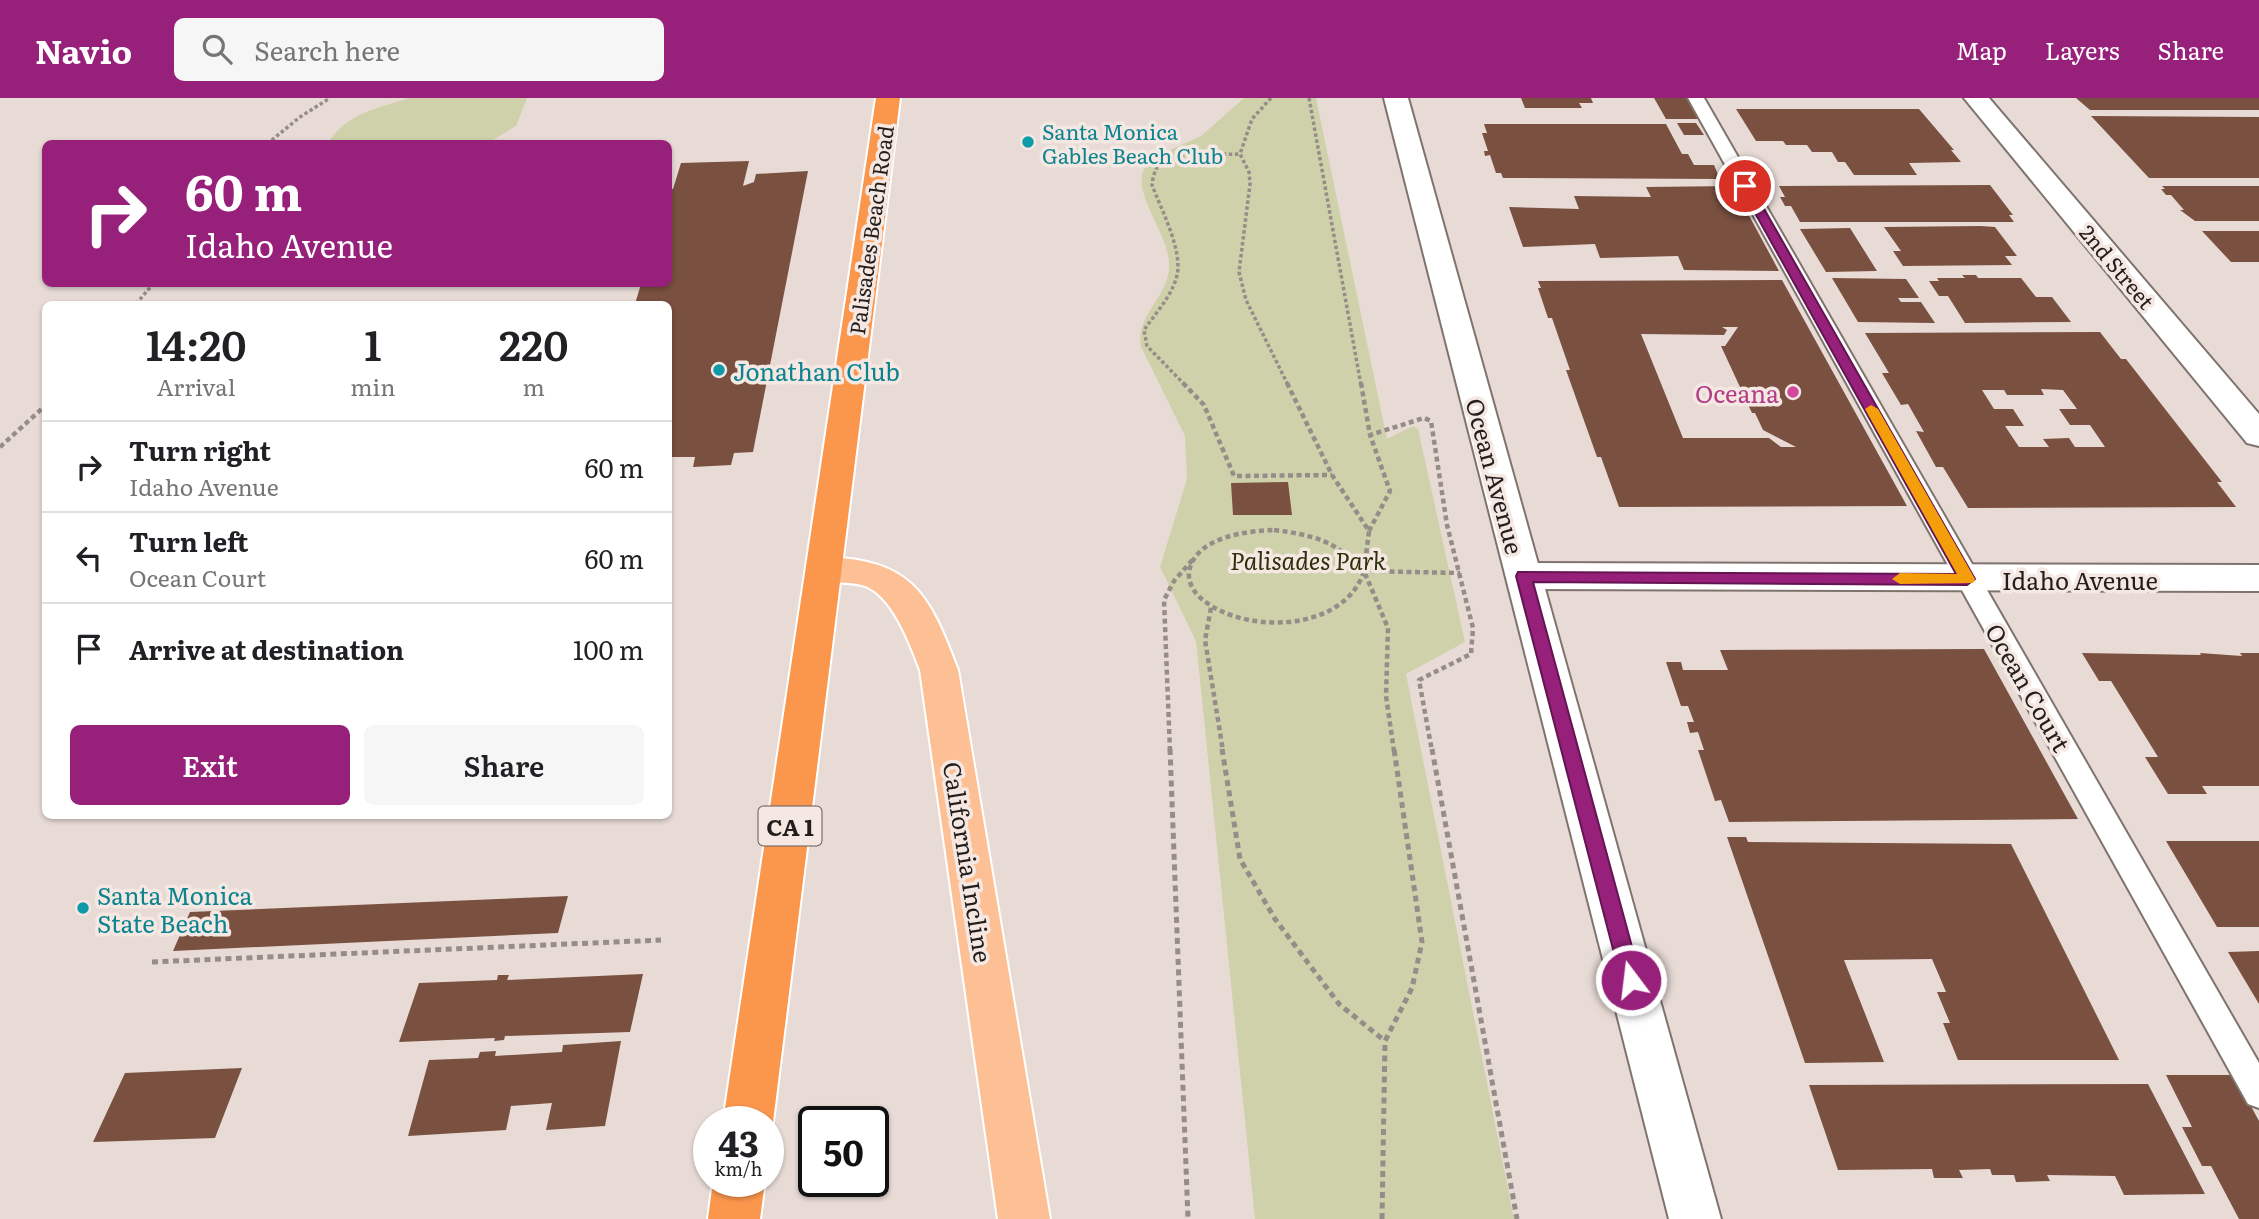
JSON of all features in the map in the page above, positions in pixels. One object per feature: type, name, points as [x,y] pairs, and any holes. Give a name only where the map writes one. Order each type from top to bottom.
[{"type":"highway","name":"Palisades Beach Road","points":[[825,570],[888,98]]},
{"type":"highway","name":"CA 1","points":[[750,1106],[825,570]]},
{"type":"highway","points":[[733,1219],[736,1197]]},
{"type":"main road","name":"California Incline","points":[[825,570],[856,571],[879,578],[888,585],[911,612],[930,646],[939,670],[1024,1219]]},
{"type":"street","name":"Ocean Avenue","points":[[1396,98],[1695,1219]]},
{"type":"street","name":"2nd Street","points":[[1976,98],[2157,294],[2259,393]]},
{"type":"street","name":"2nd Street","points":[[2007,98],[2157,294],[2259,435]]},
{"type":"street","name":"Idaho Avenue","points":[[1524,576],[2259,578]]},
{"type":"lane","name":"Ocean Court","points":[[1696,98],[2259,1093]]},
{"type":"path","points":[[272,140],[300,117],[330,98]]},
{"type":"path","points":[[1271,98],[1252,119],[1240,153],[1249,172],[1250,184],[1239,272],[1246,300],[1332,475],[1369,531]]},
{"type":"path","points":[[1194,557],[1188,577],[1193,591],[1211,608],[1249,620],[1285,622],[1317,616],[1342,603],[1357,590],[1364,571],[1369,531],[1390,491],[1370,435],[1309,98]]},
{"type":"path","points":[[1240,153],[1167,159],[1158,164],[1152,174],[1152,186],[1178,255],[1179,270],[1174,284],[1144,330],[1147,346],[1204,405],[1234,476],[1332,475]]},
{"type":"path","points":[[139,301],[150,287]]},
{"type":"path","points":[[0,447],[42,409]]},
{"type":"path","points":[[1370,435],[1424,418],[1431,421],[1447,525],[1473,628],[1471,654],[1419,680],[1517,1219]]},
{"type":"path","points":[[1188,1219],[1164,600],[1173,577],[1210,544],[1242,531],[1278,530],[1316,537],[1345,551],[1364,571],[1388,628],[1386,696],[1422,942],[1412,988],[1385,1041],[1382,1219]]},
{"type":"path","points":[[1364,571],[1460,573]]},
{"type":"path","points":[[1211,608],[1205,640],[1240,859],[1275,919],[1339,1004],[1385,1041]]},
{"type":"path","points":[[152,961],[661,940]]},
{"type":"green space","points":[[408,98],[527,98],[516,126],[493,140],[330,140],[346,123],[374,109]]},
{"type":"green space","name":"Palisades Park","points":[[1244,98],[1316,98],[1387,439],[1413,426],[1418,429],[1465,642],[1406,674],[1514,1219],[1255,1219],[1196,641],[1160,567],[1187,479],[1185,436],[1141,347],[1140,336],[1147,316],[1163,289],[1169,268],[1165,244],[1142,186],[1143,172],[1149,160],[1201,136]]},
{"type":"building","points":[[1521,98],[1591,98],[1593,103],[1579,103],[1582,108],[1525,108]]},
{"type":"building","points":[[1654,98],[1688,98],[1700,119],[1666,119]]},
{"type":"building","points":[[2076,98],[2259,98],[2259,110],[2090,110]]},
{"type":"building","points":[[1736,109],[1919,109],[1961,162],[1909,163],[1917,175],[1854,175],[1845,162],[1838,162],[1832,152],[1812,152],[1807,145],[1786,145],[1783,141],[1756,141]]},
{"type":"building","points":[[2091,116],[2259,117],[2259,178],[2149,178]]},
{"type":"building","points":[[1677,123],[1696,123],[1704,135],[1684,135]]},
{"type":"building","points":[[1484,124],[1666,124],[1682,154],[1688,154],[1694,165],[1714,165],[1720,179],[1503,178],[1501,173],[1496,173],[1490,155],[1485,156],[1484,151],[1488,151],[1482,133],[1487,133]]},
{"type":"building","name":"Jonathan Club","points":[[749,161],[743,186],[754,182],[756,174],[808,171],[753,452],[734,453],[731,465],[693,467],[695,457],[672,457],[672,301],[636,301],[640,287],[672,287],[672,189],[681,163]]},
{"type":"building","points":[[1990,185],[2013,215],[2009,215],[2014,222],[1800,222],[1791,206],[1785,206],[1780,197],[1785,197],[1779,186]]},
{"type":"building","points":[[1733,186],[1779,271],[1684,270],[1678,256],[1600,258],[1595,244],[1523,247],[1509,207],[1579,209],[1574,196],[1651,197],[1646,187]]},
{"type":"building","points":[[2162,186],[2259,186],[2259,221],[2195,221],[2180,210],[2184,210],[2171,195],[2166,195],[2161,189],[2165,189]]},
{"type":"building","points":[[1884,227],[1995,227],[2017,256],[2005,256],[2012,265],[1903,266],[1893,251],[1901,251]]},
{"type":"building","points":[[1850,228],[1877,271],[1826,272],[1800,229]]},
{"type":"building","points":[[2202,231],[2259,231],[2259,262],[2231,262]]},
{"type":"building","points":[[1962,275],[1976,275],[1978,278],[2021,278],[2036,297],[2052,297],[2071,322],[1965,323],[1948,296],[1939,296],[1929,281],[1939,281],[1937,278],[1965,278]]},
{"type":"building","points":[[1832,278],[1906,279],[1919,298],[1898,298],[1901,302],[1921,302],[1935,323],[1858,322]]},
{"type":"building","name":"Oceana","points":[[1782,280],[1907,506],[1619,507],[1601,457],[1597,457],[1566,370],[1570,370],[1552,318],[1548,318],[1538,281]],"holes":[[[1722,327],[1738,327],[1725,346],[1721,346],[1752,413],[1755,413],[1763,430],[1796,447],[1781,447],[1769,438],[1683,438],[1641,334],[1724,335],[1727,330]]]},
{"type":"building","points":[[2100,332],[2121,359],[2126,359],[2222,482],[2217,482],[2236,507],[1968,508],[1943,467],[1936,467],[1916,431],[1924,432],[1908,404],[1901,405],[1882,373],[1889,373],[1865,333]],"holes":[[[2041,389],[2063,390],[2077,409],[2059,409],[2070,425],[2090,425],[2105,447],[2075,447],[2069,438],[2043,439],[2049,447],[2019,447],[2005,426],[2024,426],[2013,409],[1994,409],[1982,390],[2004,390],[2007,395],[2044,395]]]},
{"type":"building","points":[[1288,482],[1292,515],[1233,515],[1231,483]]},
{"type":"building","points":[[1984,649],[2078,819],[1729,822],[1721,800],[1715,801],[1698,750],[1704,750],[1698,732],[1690,733],[1687,722],[1694,722],[1688,706],[1681,706],[1666,662],[1681,662],[1683,670],[1728,670],[1720,650]]},
{"type":"building","points":[[2082,653],[2201,655],[2200,653],[2242,656],[2240,653],[2259,653],[2259,786],[2202,786],[2207,794],[2168,794],[2145,757],[2158,757],[2111,681],[2099,681]]},
{"type":"building","points":[[1727,837],[1746,837],[1748,842],[2011,844],[2119,1060],[1958,1060],[1943,1023],[1950,1023],[1937,992],[1946,992],[1932,959],[1844,960],[1884,1062],[1805,1063]]},
{"type":"building","points":[[2166,841],[2259,841],[2259,927],[2217,927]]},
{"type":"building","points":[[568,896],[558,933],[173,951],[190,912]]},
{"type":"building","points":[[2259,951],[2259,1004],[2228,952]]},
{"type":"building","points":[[643,974],[630,1032],[505,1036],[504,1040],[494,1041],[495,1038],[399,1042],[419,983],[497,980],[498,975],[509,975],[507,980]]},
{"type":"building","points":[[621,1041],[605,1126],[546,1130],[552,1103],[511,1106],[506,1130],[408,1136],[429,1060],[478,1058],[480,1052],[496,1051],[495,1056],[562,1052],[563,1045]]},
{"type":"building","points":[[242,1068],[215,1138],[93,1142],[125,1073]]},
{"type":"building","points":[[2166,1075],[2234,1075],[2259,1121],[2259,1219],[2239,1219],[2211,1166],[2202,1166],[2182,1127],[2192,1127]]},
{"type":"building","points":[[2148,1084],[2205,1194],[2124,1195],[2115,1176],[2047,1175],[2050,1181],[2016,1182],[2014,1175],[1992,1175],[1990,1169],[1959,1170],[1963,1178],[1934,1178],[1932,1169],[1838,1170],[1809,1085]]},
{"type":"slow traffic","points":[[1871,409],[1967,579],[1900,579]]},
{"type":"place","name":"Santa Monica Gables Beach Club","points":[[1028,142]]},
{"type":"place","name":"Jonathan Club","points":[[719,370]]},
{"type":"place","name":"Oceana","points":[[1793,392]]},
{"type":"place","name":"Santa Monica State Beach","points":[[83,908]]},
{"type":"route","points":[[1631,980],[1524,576],[1967,579],[1745,186]]}]
